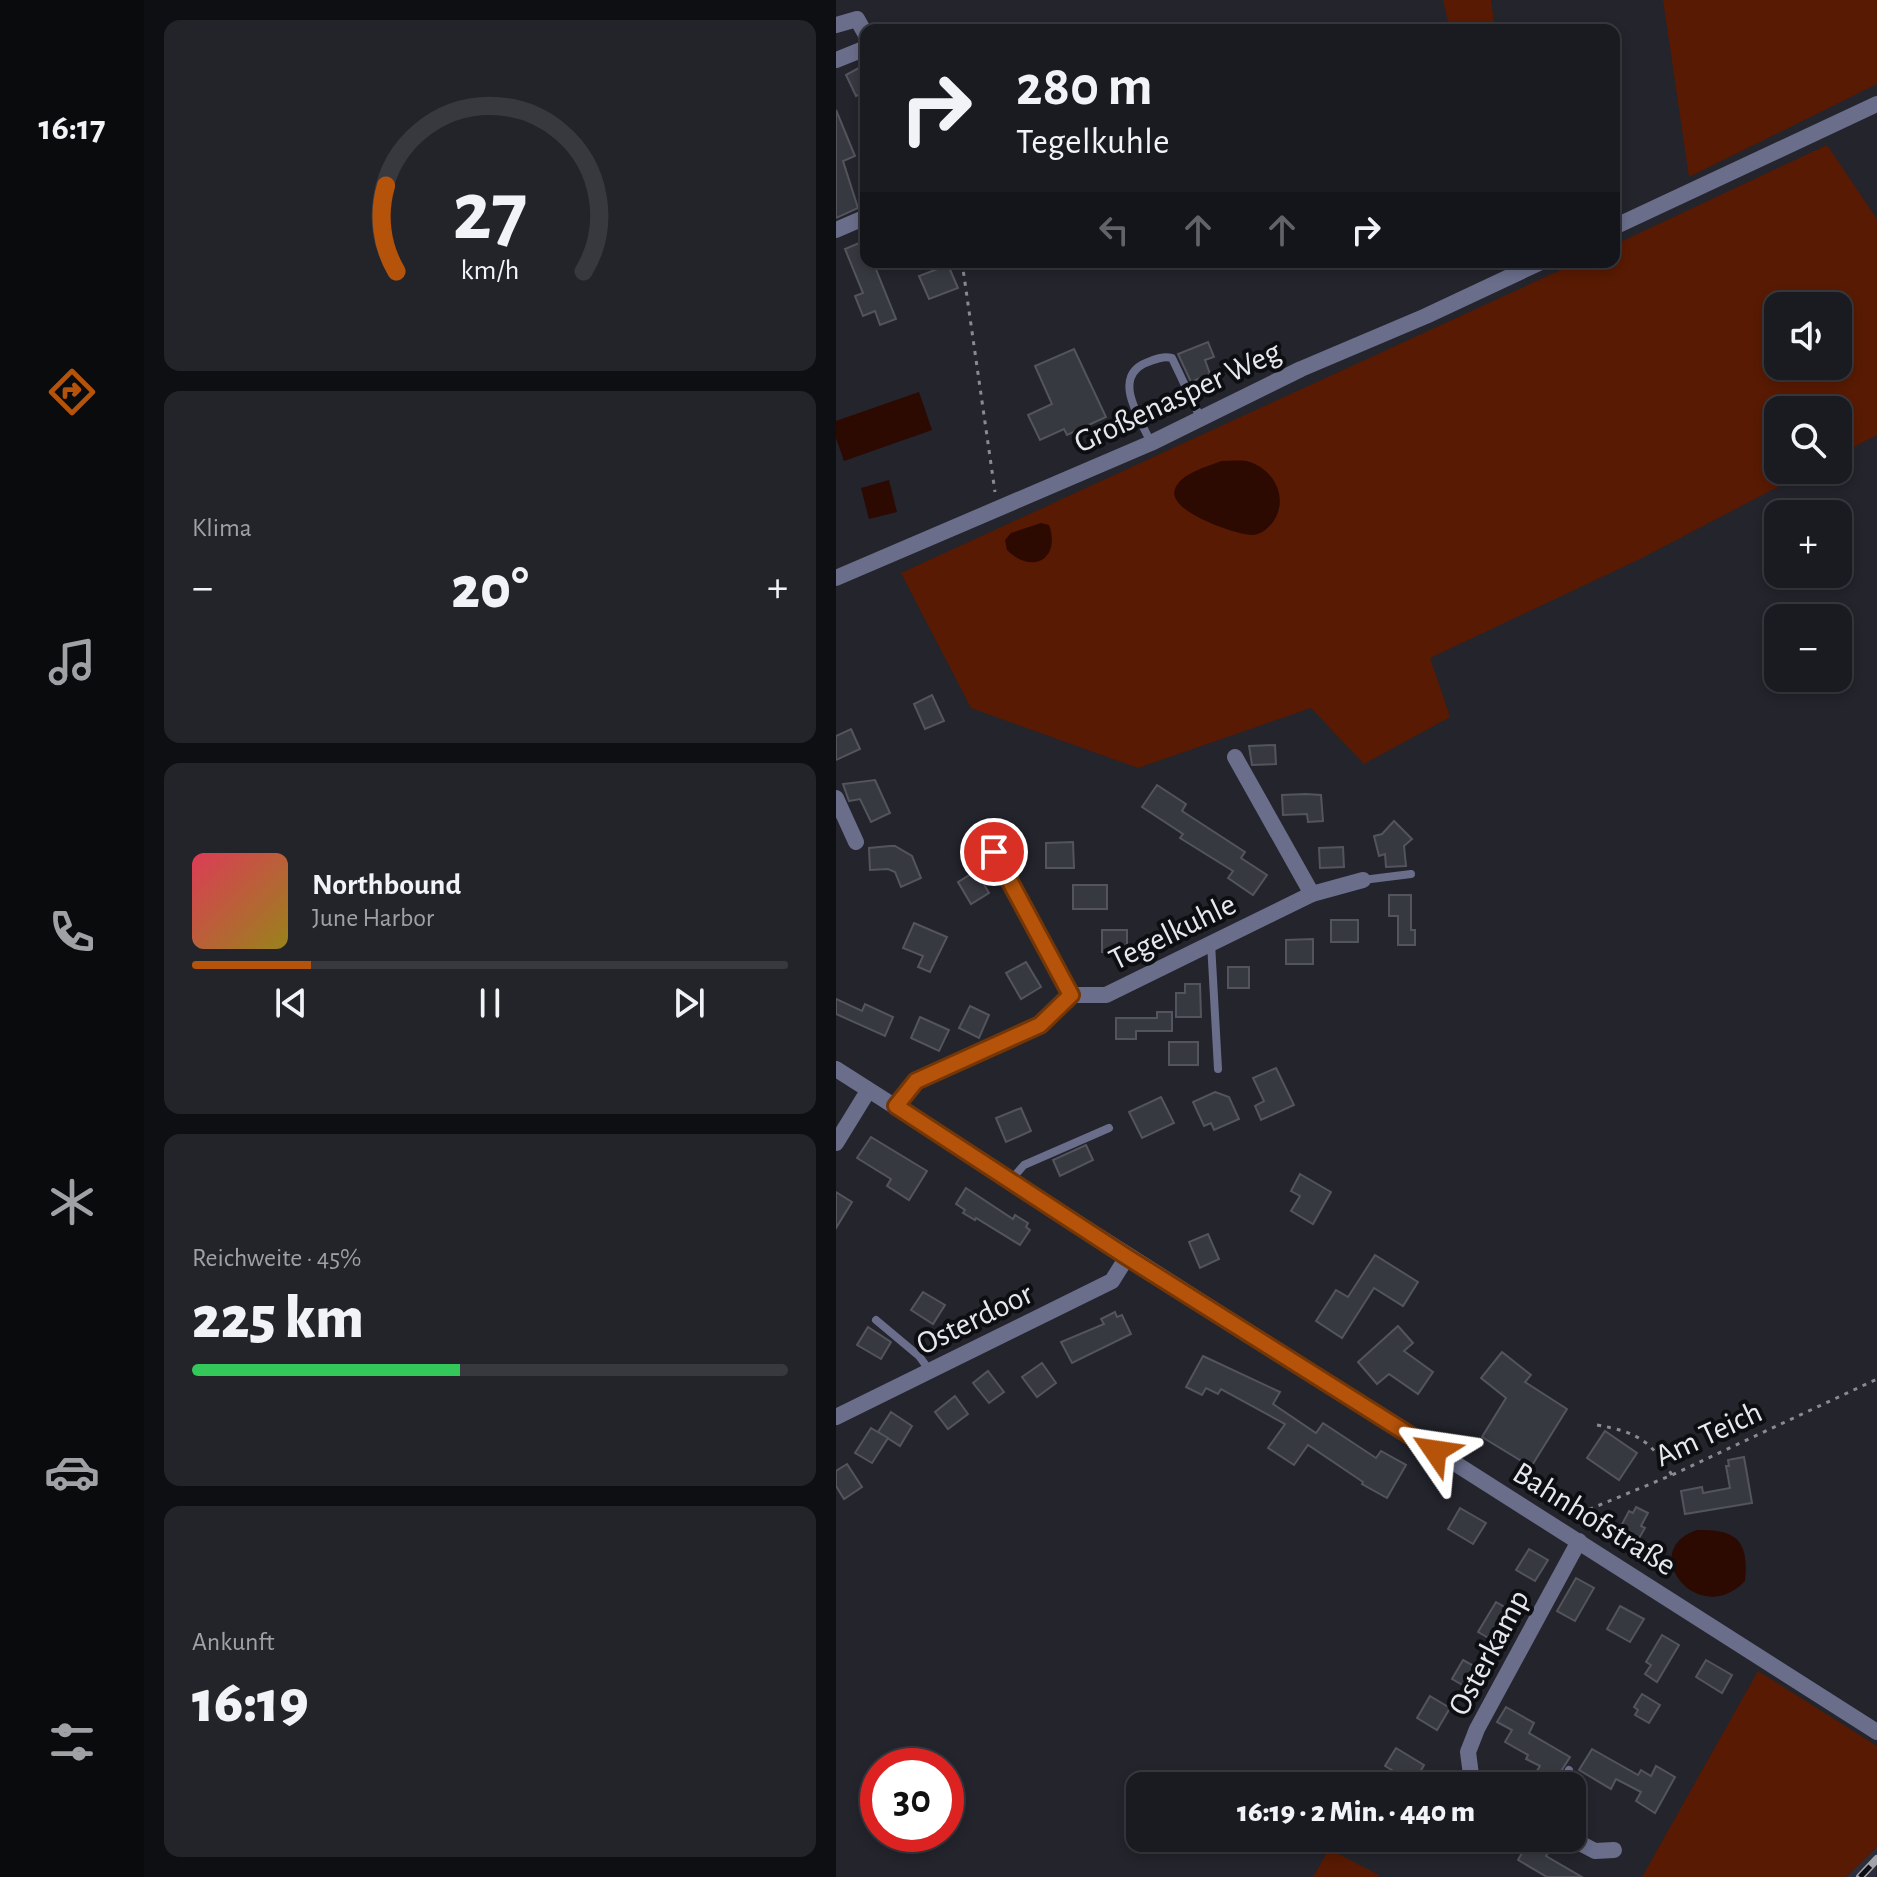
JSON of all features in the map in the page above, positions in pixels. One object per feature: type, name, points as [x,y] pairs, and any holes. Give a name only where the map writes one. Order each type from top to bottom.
[{"type":"street","points":[[836,25],[857,19],[860,24]]},
{"type":"street","points":[[836,60],[860,50]]},
{"type":"street","points":[[1620,224],[1877,104]]},
{"type":"street","points":[[836,230],[860,220]]},
{"type":"street","name":"Großenasper Weg","points":[[837,573],[1151,443],[1301,369],[1528,268]]},
{"type":"street","points":[[1235,757],[1312,894]]},
{"type":"street","points":[[836,798],[856,842]]},
{"type":"street","points":[[896,1106],[916,1081],[1040,1025],[1071,995],[994,852]]},
{"type":"street","name":"Tegelkuhle","points":[[1071,995],[1106,995],[1312,894],[1363,880]]},
{"type":"street","name":"Bahnhofstraße","points":[[836,1069],[1877,1732]]},
{"type":"street","points":[[836,1143],[868,1091]]},
{"type":"street","name":"Osterdoor","points":[[836,1417],[1112,1281],[1127,1257]]},
{"type":"street","name":"Osterkamp","points":[[1471,1772],[1468,1752],[1477,1729],[1579,1541]]},
{"type":"street","points":[[1586,1846],[1595,1851],[1614,1850]]},
{"type":"lane","points":[[1151,443],[1128,383],[1133,370],[1140,365],[1162,357],[1172,358],[1200,417]]},
{"type":"lane","points":[[1363,880],[1411,874]]},
{"type":"lane","points":[[1211,943],[1218,1069]]},
{"type":"lane","points":[[1010,1181],[1024,1165],[1109,1128]]},
{"type":"lane","points":[[876,1320],[919,1356],[930,1371]]},
{"type":"path","points":[[963,268],[997,509]]},
{"type":"path","name":"Am Teich","points":[[1560,1530],[1578,1514],[1672,1475],[1877,1379]]},
{"type":"path","points":[[1597,1425],[1623,1430],[1642,1439],[1655,1449],[1672,1475]]},
{"type":"shaded area","points":[[1443,0],[1491,0],[1494,24],[1449,24]]},
{"type":"shaded area","points":[[1663,0],[1877,0],[1877,84],[1689,177]]},
{"type":"shaded area","points":[[1827,145],[1877,219],[1877,435],[1852,448],[1852,396],[1764,396],[1764,484],[1783,484],[1640,559],[1430,658],[1450,717],[1364,764],[1311,708],[1138,768],[971,708],[901,573],[1565,268],[1620,268],[1620,242]]},
{"type":"shaded area","points":[[919,392],[932,430],[844,461],[836,438],[836,421]]},
{"type":"shaded area","points":[[1221,461],[1256,464],[1276,485],[1280,503],[1278,513],[1262,532],[1244,534],[1218,526],[1191,513],[1175,497],[1175,489],[1183,479]]},
{"type":"shaded area","points":[[889,480],[897,512],[869,519],[861,488]]},
{"type":"shaded area","points":[[1041,523],[1049,525],[1052,537],[1048,554],[1042,560],[1026,561],[1007,550],[1005,540],[1011,533]]},
{"type":"shaded area","points":[[1697,1530],[1731,1535],[1742,1547],[1745,1581],[1727,1594],[1709,1597],[1693,1592],[1680,1581],[1673,1568],[1672,1553],[1680,1540]]},
{"type":"shaded area","points":[[1758,1671],[1877,1746],[1877,1847],[1846,1877],[1642,1877]]},
{"type":"shaded area","points":[[1877,1847],[1876,1877],[1846,1877],[1856,1867]]},
{"type":"shaded area","points":[[1327,1852],[1335,1852],[1379,1875],[1378,1877],[1313,1877]]},
{"type":"building","points":[[860,67],[860,94],[856,96],[846,75]]},
{"type":"building","points":[[836,110],[855,156],[843,161],[858,208],[836,218]]},
{"type":"building","points":[[860,243],[860,268],[875,268],[896,319],[880,325],[875,311],[863,316],[855,296],[863,293],[845,249]]},
{"type":"building","points":[[949,268],[958,288],[929,299],[919,276]]},
{"type":"building","points":[[1208,342],[1214,357],[1205,360],[1210,374],[1191,382],[1178,354]]},
{"type":"building","points":[[1074,349],[1106,417],[1067,435],[1064,429],[1040,440],[1028,415],[1052,404],[1035,366]]},
{"type":"building","points":[[932,695],[944,721],[925,729],[914,704]]},
{"type":"building","points":[[851,729],[860,749],[836,760],[836,736]]},
{"type":"building","points":[[1275,745],[1276,764],[1252,765],[1249,746]]},
{"type":"building","points":[[875,780],[890,813],[871,822],[860,799],[849,801],[843,784]]},
{"type":"building","points":[[1157,785],[1186,804],[1182,811],[1245,852],[1241,858],[1267,875],[1253,895],[1228,878],[1233,871],[1180,838],[1183,834],[1142,807]]},
{"type":"building","points":[[1282,795],[1321,795],[1323,821],[1308,822],[1307,814],[1283,815]]},
{"type":"building","points":[[1394,821],[1412,839],[1404,846],[1406,866],[1386,867],[1385,854],[1379,856],[1374,836],[1382,834]]},
{"type":"building","points":[[1073,842],[1074,868],[1046,868],[1046,843]]},
{"type":"building","points":[[895,846],[912,856],[921,878],[901,887],[895,872],[888,869],[870,870],[869,848]]},
{"type":"building","points":[[1343,847],[1344,867],[1320,868],[1319,848]]},
{"type":"building","points":[[976,871],[989,893],[971,904],[958,882]]},
{"type":"building","points":[[1073,885],[1107,885],[1107,909],[1073,909]]},
{"type":"building","points":[[1389,895],[1411,895],[1411,930],[1415,930],[1415,945],[1398,945],[1398,916],[1389,916]]},
{"type":"building","points":[[1331,920],[1358,920],[1358,942],[1331,942]]},
{"type":"building","points":[[914,923],[947,937],[930,972],[918,967],[923,956],[903,948]]},
{"type":"building","points":[[1102,930],[1127,930],[1127,952],[1102,952]]},
{"type":"building","points":[[1313,939],[1313,964],[1286,964],[1286,940]]},
{"type":"building","points":[[1026,962],[1041,987],[1021,999],[1006,973]]},
{"type":"building","points":[[1228,967],[1249,967],[1249,988],[1228,988]]},
{"type":"building","points":[[1185,984],[1200,984],[1201,1017],[1176,1017],[1176,993],[1185,993]]},
{"type":"building","points":[[836,999],[862,1011],[865,1004],[893,1017],[885,1036],[836,1014]]},
{"type":"building","points":[[970,1006],[989,1015],[979,1038],[959,1028]]},
{"type":"building","points":[[1157,1012],[1172,1012],[1172,1031],[1136,1031],[1136,1039],[1116,1039],[1116,1018],[1157,1018]]},
{"type":"building","points":[[920,1017],[949,1030],[939,1051],[911,1038]]},
{"type":"building","points":[[1169,1042],[1198,1042],[1198,1065],[1169,1065]]},
{"type":"building","points":[[1276,1068],[1294,1105],[1261,1120],[1255,1106],[1264,1101],[1253,1078]]},
{"type":"building","points":[[1215,1092],[1229,1097],[1239,1119],[1214,1130],[1211,1123],[1204,1126],[1193,1102]]},
{"type":"building","points":[[1161,1097],[1174,1123],[1142,1138],[1129,1112]]},
{"type":"building","points":[[1021,1108],[1031,1131],[1006,1142],[996,1118]]},
{"type":"building","points":[[871,1137],[927,1171],[909,1200],[887,1186],[891,1179],[857,1158]]},
{"type":"building","points":[[1086,1145],[1093,1160],[1060,1176],[1053,1160]]},
{"type":"building","points":[[1300,1174],[1331,1192],[1313,1224],[1291,1211],[1300,1196],[1291,1191]]},
{"type":"building","points":[[966,1188],[1013,1219],[1015,1215],[1028,1223],[1026,1227],[1030,1230],[1020,1245],[963,1213],[965,1210],[956,1204]]},
{"type":"building","points":[[836,1192],[852,1202],[836,1228]]},
{"type":"building","points":[[1208,1234],[1219,1259],[1200,1268],[1189,1242]]},
{"type":"building","points":[[1375,1255],[1418,1282],[1403,1306],[1374,1288],[1342,1338],[1316,1321],[1336,1290],[1348,1297]]},
{"type":"building","points":[[923,1292],[945,1305],[933,1324],[911,1310]]},
{"type":"building","points":[[1115,1312],[1117,1317],[1122,1315],[1131,1334],[1072,1363],[1061,1342],[1104,1324],[1101,1319]]},
{"type":"building","points":[[1398,1326],[1413,1343],[1404,1351],[1433,1372],[1418,1394],[1389,1374],[1377,1384],[1358,1362]]},
{"type":"building","points":[[868,1327],[891,1342],[881,1359],[857,1345]]},
{"type":"building","points":[[1502,1352],[1531,1375],[1525,1382],[1567,1409],[1531,1467],[1482,1437],[1506,1398],[1481,1378]]},
{"type":"building","points":[[1203,1356],[1280,1392],[1273,1404],[1316,1433],[1323,1423],[1376,1458],[1381,1451],[1406,1465],[1387,1498],[1308,1445],[1294,1465],[1268,1448],[1285,1424],[1221,1389],[1218,1394],[1206,1388],[1202,1395],[1186,1387]]},
{"type":"building","points":[[1042,1363],[1056,1383],[1037,1397],[1022,1377]]},
{"type":"building","points":[[988,1371],[1004,1392],[989,1403],[973,1383]]},
{"type":"building","points":[[955,1396],[968,1414],[948,1429],[935,1412]]},
{"type":"building","points":[[891,1412],[912,1426],[900,1446],[878,1432]]},
{"type":"building","points":[[871,1428],[888,1438],[872,1463],[855,1453]]},
{"type":"building","points":[[1605,1431],[1637,1453],[1619,1480],[1587,1458]]},
{"type":"building","points":[[1744,1457],[1752,1503],[1685,1514],[1681,1491],[1702,1487],[1703,1493],[1730,1488],[1726,1466],[1729,1466],[1728,1460]]},
{"type":"building","points":[[847,1464],[862,1487],[844,1499],[836,1486],[836,1471]]},
{"type":"building","points":[[1636,1507],[1648,1513],[1638,1540],[1619,1530],[1629,1511],[1633,1513]]},
{"type":"building","points":[[1460,1508],[1486,1523],[1473,1544],[1448,1529]]},
{"type":"building","points":[[1529,1549],[1548,1560],[1535,1581],[1516,1570]]},
{"type":"building","points":[[1576,1578],[1594,1588],[1575,1621],[1557,1611]]},
{"type":"building","points":[[1496,1602],[1517,1614],[1499,1644],[1478,1632]]},
{"type":"building","points":[[1620,1606],[1644,1619],[1630,1642],[1607,1629]]},
{"type":"building","points":[[1662,1635],[1679,1645],[1657,1682],[1645,1674],[1651,1665],[1646,1662]]},
{"type":"building","points":[[1463,1660],[1483,1671],[1471,1690],[1452,1679]]},
{"type":"building","points":[[1706,1660],[1732,1675],[1722,1693],[1696,1677]]},
{"type":"building","points":[[1642,1694],[1660,1705],[1649,1723],[1635,1715],[1638,1710],[1634,1707]]},
{"type":"building","points":[[1430,1696],[1450,1708],[1437,1730],[1417,1718]]},
{"type":"building","points":[[1506,1707],[1534,1723],[1529,1733],[1570,1757],[1561,1772],[1536,1772],[1540,1766],[1505,1742],[1512,1730],[1497,1722]]},
{"type":"building","points":[[1396,1748],[1424,1765],[1420,1772],[1395,1772],[1385,1766]]},
{"type":"building","points":[[1592,1749],[1638,1775],[1641,1770],[1651,1776],[1656,1766],[1675,1777],[1655,1813],[1636,1801],[1641,1792],[1616,1779],[1611,1789],[1579,1770]]},
{"type":"building","points":[[1523,1852],[1549,1852],[1546,1856],[1582,1877],[1547,1877],[1518,1860]]},
{"type":"railway","points":[[1860,1877],[1877,1859]]},
{"type":"route","points":[[994,852],[1071,995],[1040,1025],[916,1081],[896,1106],[1127,1257],[1435,1451]]}]
